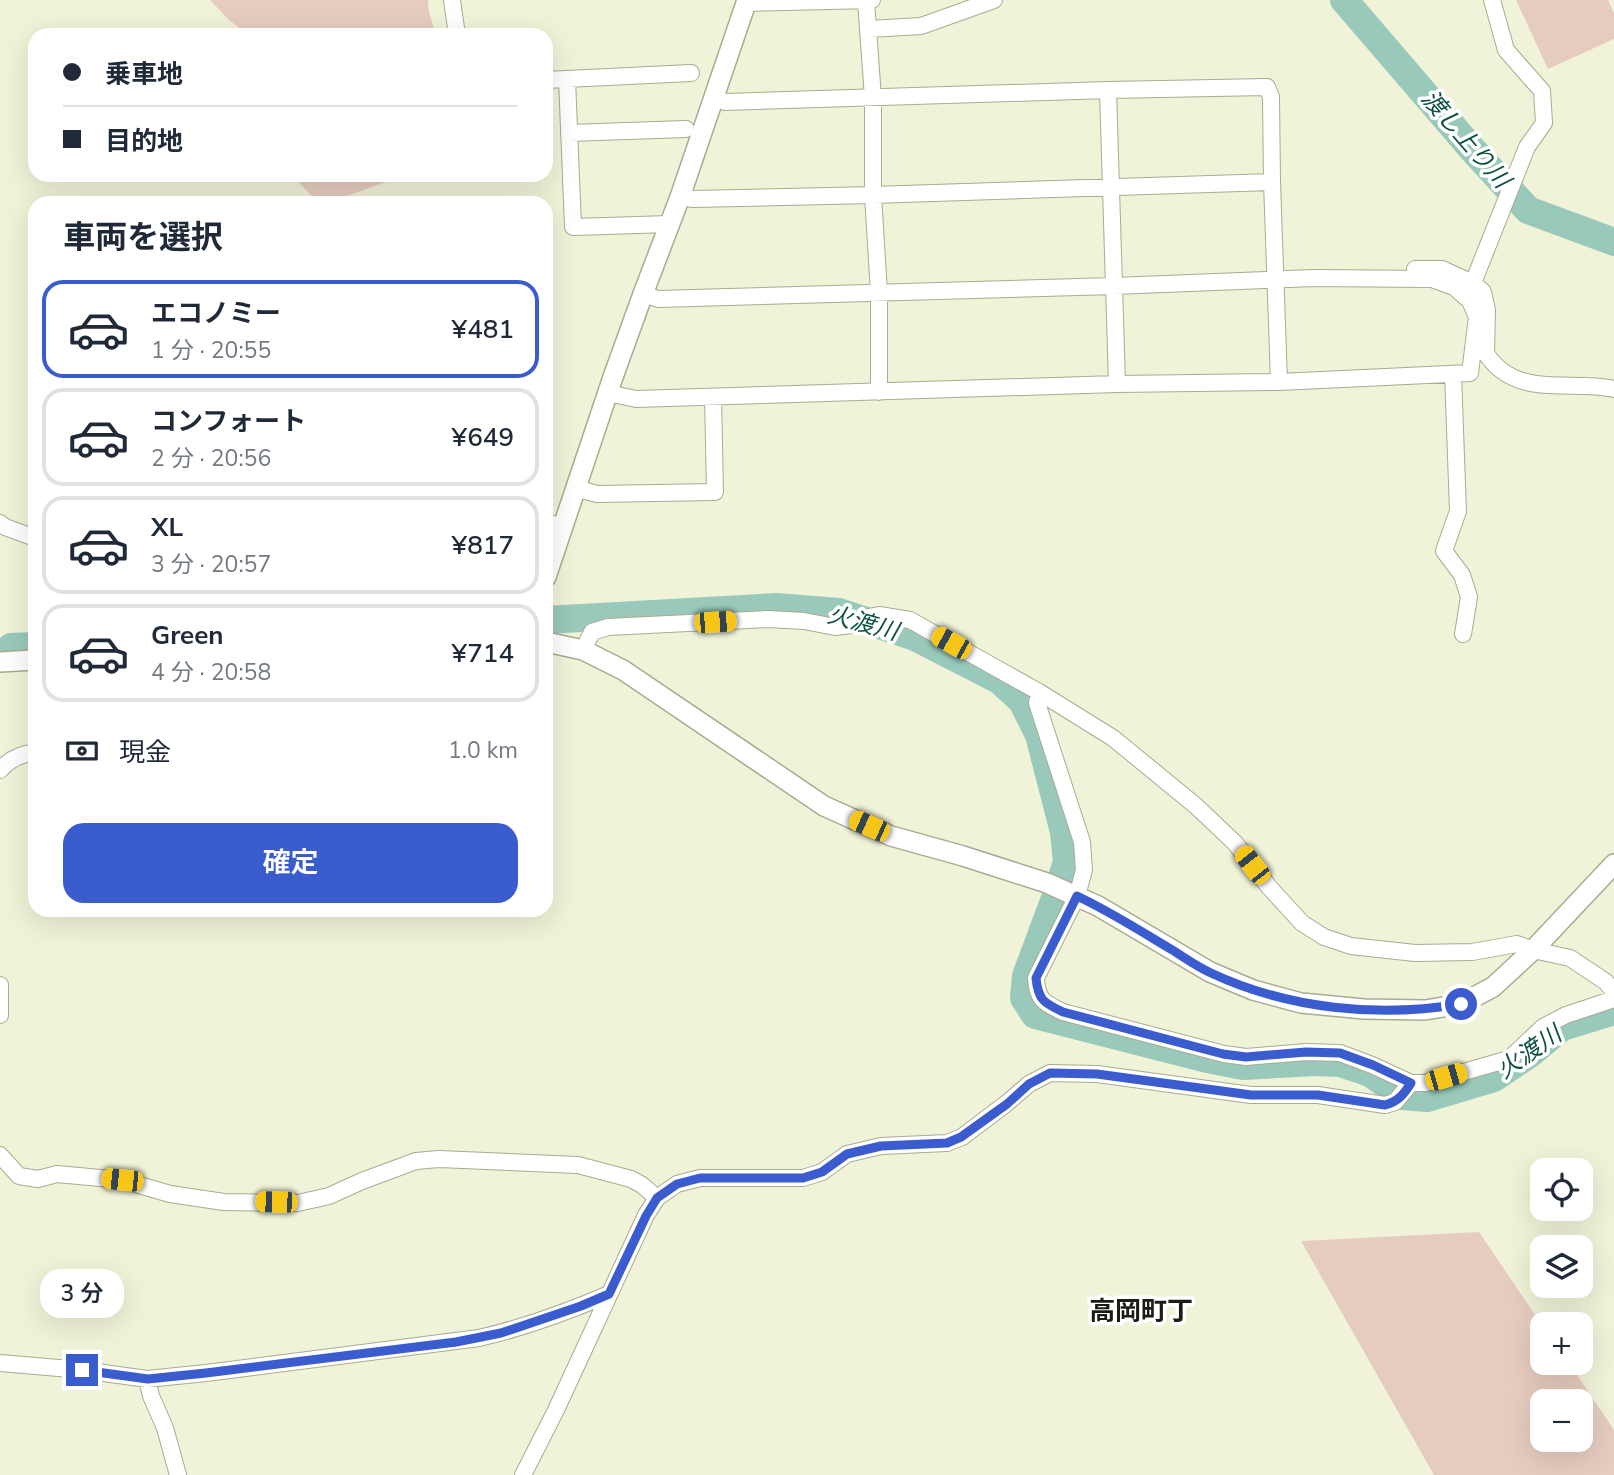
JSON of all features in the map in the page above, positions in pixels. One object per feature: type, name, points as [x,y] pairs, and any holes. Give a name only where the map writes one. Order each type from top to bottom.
[{"type":"street","points":[[452,0],[456,28]]},
{"type":"street","points":[[554,524],[575,488],[715,98],[746,2],[872,0]]},
{"type":"street","points":[[869,29],[921,26],[994,0]]},
{"type":"street","points":[[1473,283],[1527,147],[1544,123],[1542,91],[1506,50],[1492,0]]},
{"type":"street","points":[[866,1],[873,98],[879,392]]},
{"type":"street","points":[[553,80],[691,73]]},
{"type":"street","points":[[567,79],[573,227],[670,224]]},
{"type":"street","points":[[715,98],[725,102],[1267,87],[1270,97],[1279,382]]},
{"type":"street","points":[[1108,90],[1117,384]]},
{"type":"street","points":[[569,133],[686,129]]},
{"type":"street","points":[[680,197],[693,199],[873,195],[1272,182]]},
{"type":"street","points":[[1313,278],[1329,270],[1442,269],[1473,283],[1483,292],[1487,310],[1486,354],[1501,370],[1523,382],[1614,389]]},
{"type":"street","points":[[608,393],[636,400],[1117,384],[1279,382],[1470,373],[1477,317],[1470,300],[1454,287],[1432,279],[1313,278],[658,299],[643,294]]},
{"type":"street","points":[[1453,374],[1458,511],[1444,551],[1462,575],[1469,597],[1463,635]]},
{"type":"street","points":[[575,488],[597,494],[715,492],[713,397]]},
{"type":"street","points":[[0,523],[28,535]]},
{"type":"street","points":[[583,650],[592,632],[608,627],[768,619],[804,621],[835,627],[852,625],[879,615],[910,620],[1039,692],[1113,738],[1196,806],[1235,843],[1269,887],[1302,923],[1324,937],[1351,946],[1415,953],[1472,952],[1517,944],[1570,958],[1606,982],[1614,992]]},
{"type":"street","points":[[553,644],[583,650],[623,670],[824,806],[891,836],[1047,883],[1098,906],[1210,972],[1253,990],[1301,1003],[1364,1009],[1426,1010],[1461,1004],[1493,987],[1533,950],[1614,864]]},
{"type":"street","points":[[0,662],[28,660]]},
{"type":"street","points":[[1039,692],[1037,703],[1082,842],[1084,870],[1077,896],[1036,978],[1037,992],[1044,1003],[1063,1012],[1223,1054],[1246,1057],[1306,1052],[1340,1053],[1373,1065],[1406,1090]]},
{"type":"street","points":[[0,769],[23,753],[28,753]]},
{"type":"street","points":[[0,985],[0,1015]]},
{"type":"street","points":[[523,1475],[643,1222],[657,1198],[677,1184],[700,1178],[803,1178],[822,1172],[847,1154],[881,1146],[947,1143],[961,1137],[1007,1104],[1029,1084],[1050,1073],[1097,1074],[1251,1095],[1318,1095],[1385,1105],[1395,1102],[1406,1090],[1509,1059],[1544,1027],[1566,1015],[1614,999]]},
{"type":"street","points":[[0,1155],[19,1176],[38,1179],[57,1174],[122,1180],[170,1194],[224,1202],[298,1203],[329,1196],[416,1161],[439,1159],[578,1165],[631,1179],[657,1198]]},
{"type":"street","points":[[0,1363],[148,1379],[206,1373],[479,1338],[541,1320],[609,1294]]},
{"type":"street","points":[[148,1379],[151,1396],[165,1428],[178,1475]]},
{"type":"shaded area","points":[[210,0],[428,0],[434,28],[239,28]]},
{"type":"shaded area","points":[[1516,0],[1608,0],[1614,13],[1614,39],[1548,69]]},
{"type":"shaded area","points":[[298,182],[386,182],[347,196],[312,196]]},
{"type":"shaded area","points":[[1479,1232],[1533,1312],[1530,1312],[1530,1375],[1577,1375],[1586,1389],[1530,1389],[1530,1452],[1593,1452],[1593,1399],[1614,1430],[1614,1475],[1434,1475],[1301,1241]]},
{"type":"waterway","name":"渡し上り川","points":[[1344,0],[1528,210],[1614,242]]},
{"type":"waterway","name":"火渡川","points":[[553,620],[777,607],[839,612],[915,637],[999,680],[1022,701],[1039,735],[1064,832],[1067,862],[1063,874]]},
{"type":"waterway","name":"火渡川","points":[[11,647],[28,646]]},
{"type":"waterway","name":"火渡川","points":[[1054,901],[1026,976],[1024,998],[1035,1015],[1207,1059],[1243,1066],[1340,1063],[1370,1073],[1402,1096],[1427,1098],[1494,1078],[1531,1053],[1562,1027],[1614,1011]]},
{"type":"district","name":"高岡町丁","points":[[1141,1311]]},
{"type":"route","points":[[82,1370],[148,1379],[456,1342],[501,1333],[609,1294],[657,1198],[677,1184],[700,1178],[803,1178],[822,1172],[847,1154],[881,1146],[947,1143],[961,1137],[1007,1104],[1029,1084],[1050,1073],[1097,1074],[1251,1095],[1318,1095],[1385,1105],[1395,1102],[1411,1083],[1340,1053],[1306,1052],[1246,1057],[1223,1054],[1063,1012],[1044,1003],[1037,992],[1036,978],[1077,896],[1210,972],[1253,990],[1301,1003],[1364,1009],[1426,1010],[1461,1004]]}]
